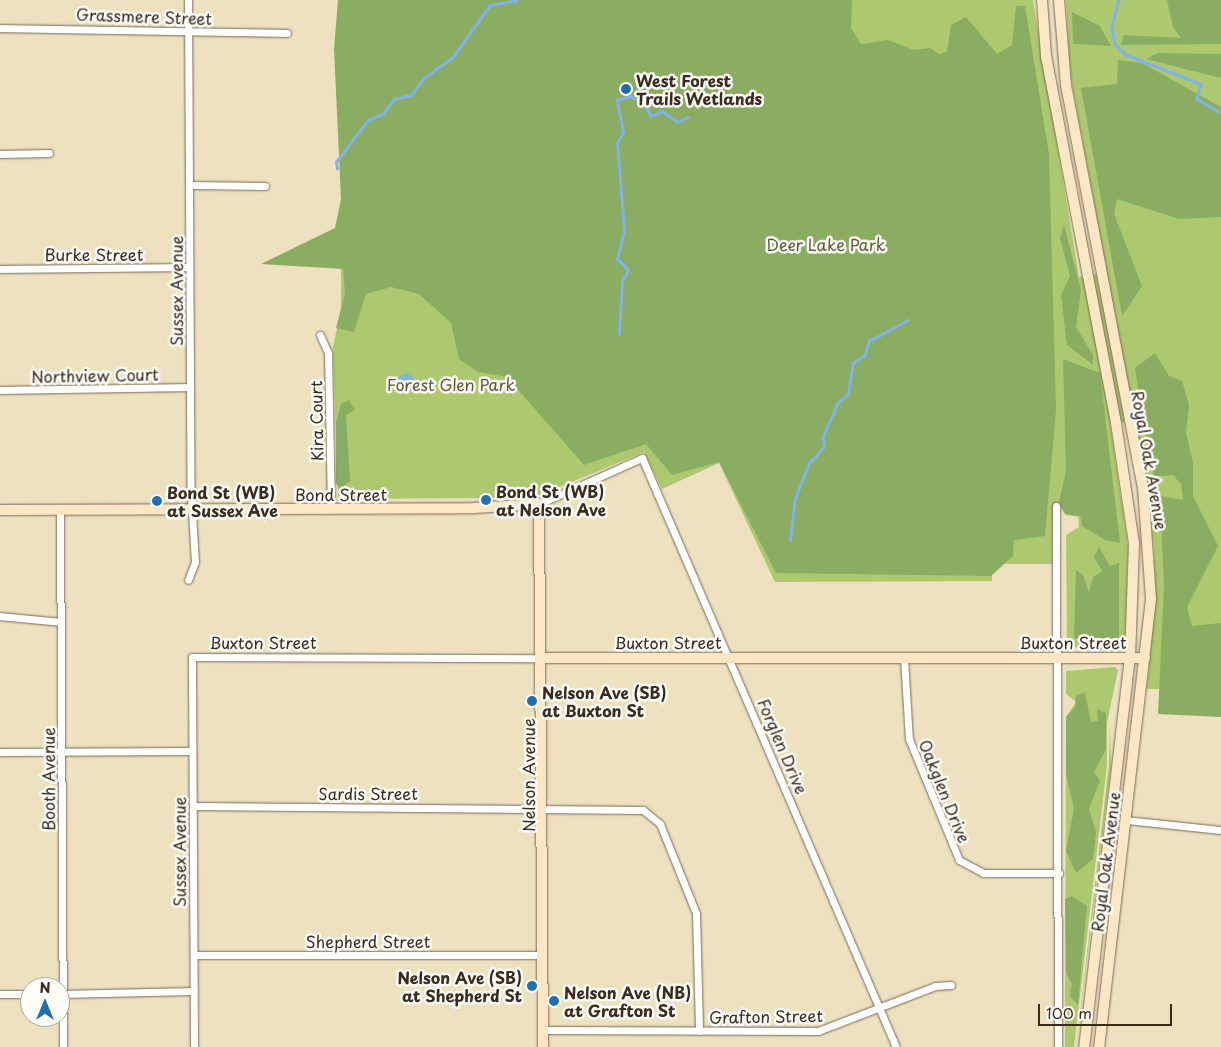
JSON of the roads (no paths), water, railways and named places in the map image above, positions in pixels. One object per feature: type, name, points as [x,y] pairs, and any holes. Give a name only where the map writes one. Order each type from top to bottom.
[{"type":"main road","name":"Royal Oak Avenue","points":[[1042,0],[1046,56],[1116,423],[1134,544],[1130,657],[1084,1047]]},
{"type":"main road","name":"Royal Oak Avenue","points":[[1059,0],[1062,58],[1129,421],[1148,538],[1151,599],[1099,1047]]},
{"type":"main road","name":"Bond Street","points":[[0,510],[331,509],[539,504]]},
{"type":"main road","name":"Nelson Avenue","points":[[539,504],[542,658],[543,1047]]},
{"type":"main road","name":"Buxton Street","points":[[542,658],[1144,658]]},
{"type":"street","name":"Sussex Avenue","points":[[188,0],[190,387],[195,562],[188,580]]},
{"type":"street","name":"Grassmere Street","points":[[0,28],[287,33]]},
{"type":"street","points":[[0,154],[49,153]]},
{"type":"street","points":[[189,185],[265,186]]},
{"type":"street","name":"Burke Street","points":[[0,269],[189,267]]},
{"type":"street","name":"Kira Court","points":[[320,335],[328,353],[331,509]]},
{"type":"street","name":"Northview Court","points":[[0,390],[190,387]]},
{"type":"street","name":"Bond Street","points":[[539,504],[642,458]]},
{"type":"street","name":"Forglen Drive","points":[[642,458],[730,657],[896,1047]]},
{"type":"street","points":[[1056,506],[1059,657],[1058,1047]]},
{"type":"street","name":"Booth Avenue","points":[[60,510],[61,977]]},
{"type":"street","points":[[0,616],[61,622]]},
{"type":"street","name":"Sussex Avenue","points":[[192,657],[194,1047]]},
{"type":"street","name":"Buxton Street","points":[[192,657],[542,658]]},
{"type":"street","name":"Oakglen Drive","points":[[904,658],[908,739],[959,860],[983,873],[1059,873]]},
{"type":"street","points":[[0,752],[192,751]]},
{"type":"street","name":"Sardis Street","points":[[193,806],[630,806],[656,819],[696,913],[699,1031]]},
{"type":"street","points":[[1126,820],[1221,830]]},
{"type":"street","name":"Shepherd Street","points":[[194,955],[543,955]]},
{"type":"street","name":"Grafton Street","points":[[542,1030],[818,1032],[935,986],[951,985]]},
{"type":"street","points":[[70,994],[194,992]]},
{"type":"street","points":[[0,994],[20,994]]},
{"type":"street","name":"Booth Avenue","points":[[62,1027],[63,1047]]},
{"type":"water","points":[[402,374],[410,374],[415,379],[413,390],[402,392],[397,387],[397,379]]},
{"type":"waterway","points":[[337,169],[336,162],[368,120],[383,114],[394,99],[411,95],[424,78],[453,57],[490,5],[517,0]]},
{"type":"waterway","points":[[1119,0],[1112,27],[1115,44],[1127,55],[1201,84],[1197,99],[1221,113]]},
{"type":"waterway","points":[[619,334],[622,282],[628,270],[617,259],[624,230],[617,143],[623,132],[617,100],[630,96],[643,101],[651,116],[662,111],[678,122],[688,117]]},
{"type":"waterway","points":[[790,541],[795,498],[809,463],[824,447],[823,436],[838,403],[848,394],[853,363],[865,355],[869,341],[908,320]]},
{"type":"place","name":"West Forest Trails Wetlands","points":[[626,89]]},
{"type":"place","name":"Bond St (WB) at Nelson Ave","points":[[486,500]]},
{"type":"place","name":"Bond St (WB) at Sussex Ave","points":[[157,501]]},
{"type":"place","name":"Nelson Ave (SB) at Buxton St","points":[[532,701]]},
{"type":"place","name":"Nelson Ave (SB) at Shepherd St","points":[[532,986]]},
{"type":"place","name":"Nelson Ave (NB) at Grafton St","points":[[554,1001]]},
{"type":"park label","name":"Deer Lake Park","points":[[826,244]]},
{"type":"park label","name":"Forest Glen Park","points":[[451,384]]}]
